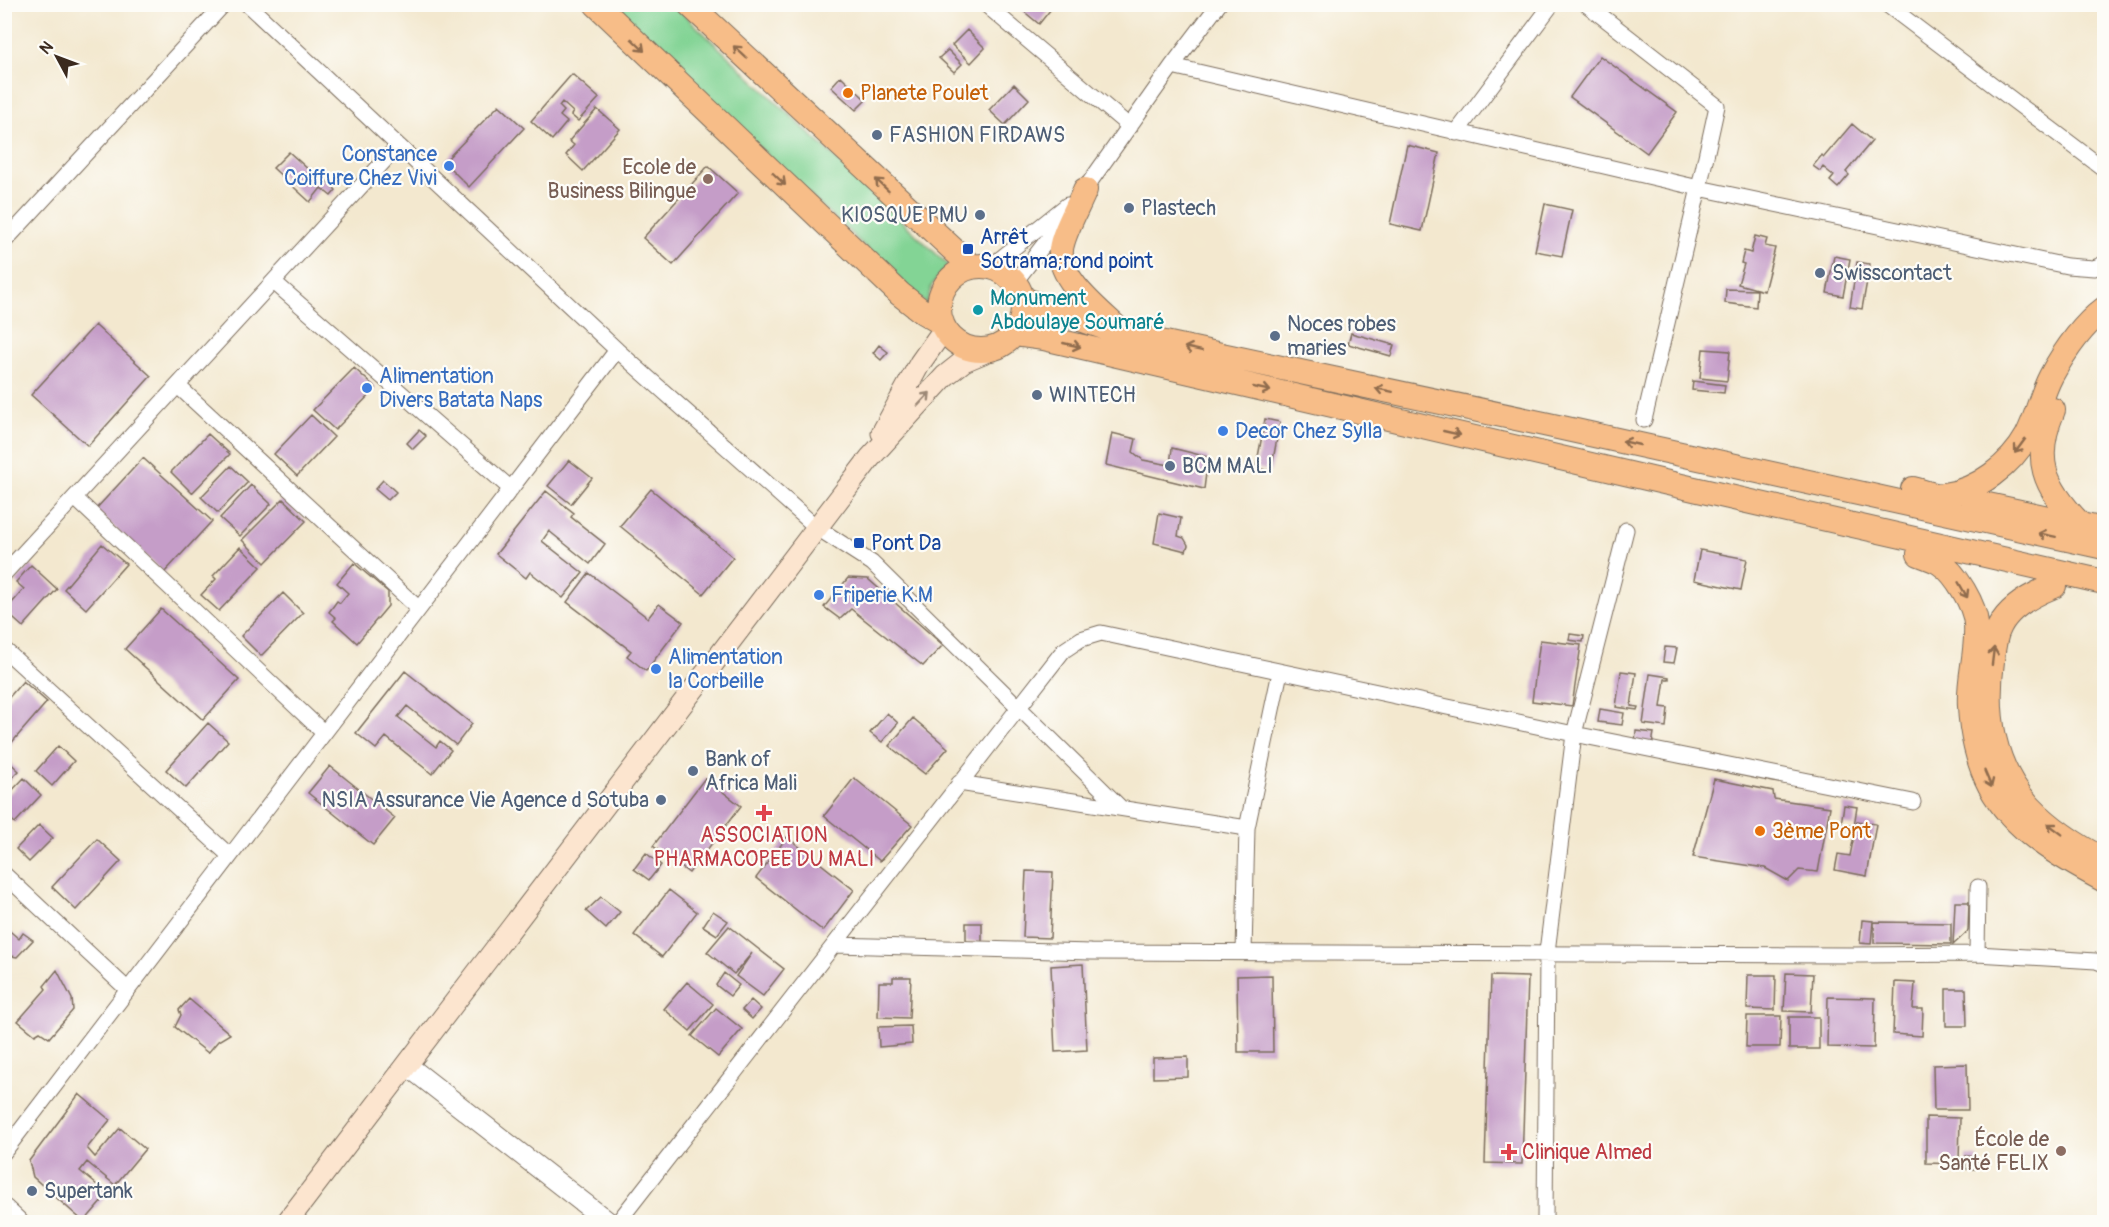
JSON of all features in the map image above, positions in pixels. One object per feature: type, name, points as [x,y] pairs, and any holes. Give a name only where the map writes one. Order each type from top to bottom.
[{"type":"main road","points":[[596,4],[900,294],[943,326],[953,340],[964,347],[976,351],[990,350]]},
{"type":"main road","points":[[689,4],[981,267]]},
{"type":"main road","points":[[1085,190],[1061,249],[1063,265],[1079,292],[1123,334]]},
{"type":"main road","points":[[870,458],[920,363],[943,326],[939,306],[944,288],[955,275],[981,267],[1001,271],[1019,291],[1123,334],[2104,547]]},
{"type":"main road","points":[[287,1222],[870,458],[945,375],[964,361],[1008,341],[1015,334],[1023,314],[1019,291]]},
{"type":"main road","points":[[1942,496],[1973,487],[1995,472],[2018,451],[2028,435],[2050,378],[2073,342],[2104,309]]},
{"type":"main road","points":[[2079,523],[2060,503],[2049,483],[2042,460],[2044,439],[2052,413],[2069,376],[2104,329]]},
{"type":"main road","points":[[1015,334],[1044,338],[2104,582]]},
{"type":"main road","points":[[1674,453],[1718,451],[1761,458],[2104,530]]},
{"type":"main road","points":[[1694,489],[1758,513],[2054,586],[2104,594]]},
{"type":"main road","points":[[1919,554],[1941,563],[1955,577],[1967,596],[1977,623],[1970,706],[1977,753],[1989,785],[2007,812],[2036,839],[2072,863],[2104,880]]},
{"type":"main road","points":[[2054,586],[2034,594],[2017,607],[2000,626],[1994,646],[1989,684],[1991,727],[1998,754],[2011,780],[2029,806],[2080,848],[2104,860]]},
{"type":"street","points":[[4,242],[224,4]]},
{"type":"street","points":[[247,4],[617,350],[816,527],[872,563],[1121,808]]},
{"type":"street","points":[[985,4],[1130,127]]},
{"type":"street","points":[[1019,291],[1085,190],[1172,66],[1219,4]]},
{"type":"street","points":[[1456,133],[1552,4]]},
{"type":"street","points":[[1586,4],[1717,106],[1644,420]]},
{"type":"street","points":[[1886,4],[2104,169]]},
{"type":"street","points":[[1172,66],[1699,188],[2067,266],[2094,268],[2104,264]]},
{"type":"street","points":[[4,574],[398,146]]},
{"type":"street","points":[[981,267],[1085,190]]},
{"type":"street","points":[[274,282],[510,489]]},
{"type":"street","points":[[4,1152],[617,350]]},
{"type":"street","points":[[178,386],[419,609]]},
{"type":"street","points":[[75,498],[324,733]]},
{"type":"street","points":[[1545,1222],[1547,952],[1574,734],[1626,530]]},
{"type":"street","points":[[618,1222],[1063,651],[1081,639],[1101,633],[1574,734],[1913,802]]},
{"type":"street","points":[[4,649],[230,856]]},
{"type":"street","points":[[1244,952],[1246,828],[1280,672]]},
{"type":"street","points":[[959,783],[1246,828]]},
{"type":"street","points":[[4,874],[128,990]]},
{"type":"street","points":[[1977,954],[1978,887]]},
{"type":"street","points":[[836,945],[1091,952],[1977,954],[2096,961],[2104,964]]},
{"type":"street","points":[[408,1066],[608,1222]]},
{"type":"street","points":[[4,1209],[18,1222]]},
{"type":"green space","points":[[607,5],[674,5],[948,265],[932,285],[926,304]]},
{"type":"building","points":[[1015,4],[1055,4],[1039,24]]},
{"type":"building","points":[[967,30],[985,48],[971,63],[952,45]]},
{"type":"building","points":[[948,50],[962,64],[954,72],[939,58]]},
{"type":"building","points":[[1600,56],[1677,112],[1647,153],[1570,97]]},
{"type":"building","points":[[572,74],[599,98],[578,121],[571,115],[573,112],[562,102],[559,106],[564,111],[560,116],[567,122],[552,140],[531,121]]},
{"type":"building","name":"Planete Poulet","points":[[841,76],[866,100],[856,110],[831,87]]},
{"type":"building","points":[[1014,84],[1029,99],[1005,125],[989,110]]},
{"type":"building","points":[[499,105],[524,128],[469,187],[444,162]]},
{"type":"building","points":[[597,109],[620,129],[583,171],[566,155],[574,145],[569,141]]},
{"type":"building","points":[[1852,124],[1872,141],[1846,172],[1849,175],[1838,188],[1830,181],[1834,176],[1823,167],[1820,171],[1813,166],[1822,155],[1824,157]]},
{"type":"building","points":[[1407,145],[1439,153],[1422,231],[1390,224]]},
{"type":"building","points":[[289,152],[320,180],[323,178],[336,190],[331,196],[321,188],[310,202],[273,168]]},
{"type":"building","points":[[708,166],[738,193],[673,265],[643,238]]},
{"type":"building","points":[[1545,204],[1572,210],[1562,256],[1535,251]]},
{"type":"building","points":[[1755,236],[1767,239],[1765,246],[1775,248],[1764,291],[1738,284],[1744,264],[1741,263],[1744,251],[1751,253]]},
{"type":"building","points":[[1834,256],[1850,259],[1843,296],[1827,293]]},
{"type":"building","points":[[1857,262],[1870,264],[1862,309],[1850,307]]},
{"type":"building","points":[[1726,289],[1757,290],[1756,307],[1725,303]]},
{"type":"building","points":[[95,325],[151,376],[88,446],[31,395]]},
{"type":"building","points":[[1351,333],[1394,345],[1391,356],[1348,344]]},
{"type":"building","points":[[879,345],[888,352],[881,360],[873,353]]},
{"type":"building","points":[[1703,349],[1730,351],[1727,381],[1700,378]]},
{"type":"building","points":[[354,368],[376,388],[335,430],[313,410]]},
{"type":"building","points":[[1693,381],[1725,385],[1724,393],[1692,390]]},
{"type":"building","points":[[311,415],[334,437],[297,476],[274,454]]},
{"type":"building","points":[[1265,419],[1280,422],[1271,471],[1256,468]]},
{"type":"building","points":[[419,430],[426,436],[413,449],[407,443]]},
{"type":"building","points":[[1112,433],[1136,439],[1133,452],[1143,460],[1170,465],[1172,448],[1208,457],[1204,489],[1106,465]]},
{"type":"building","points":[[208,434],[230,454],[192,493],[171,472]]},
{"type":"building","points":[[143,458],[212,521],[164,573],[95,510]]},
{"type":"building","points":[[569,460],[592,478],[571,504],[548,486]]},
{"type":"building","points":[[231,466],[248,482],[218,513],[201,497]]},
{"type":"building","points":[[383,480],[396,492],[388,500],[375,489]]},
{"type":"building","points":[[251,485],[271,504],[240,536],[220,518]]},
{"type":"building","points":[[651,489],[733,557],[703,594],[620,526]]},
{"type":"building","points":[[546,491],[574,513],[571,517],[605,544],[590,564],[549,531],[542,541],[583,573],[563,598],[530,572],[526,578],[496,554]]},
{"type":"building","points":[[283,499],[306,521],[265,563],[242,540]]},
{"type":"building","points":[[1159,513],[1181,518],[1178,536],[1184,538],[1188,545],[1186,551],[1154,543]]},
{"type":"building","points":[[102,544],[126,564],[86,609],[64,589]]},
{"type":"building","points":[[240,547],[261,567],[219,611],[201,595],[216,579],[213,576]]},
{"type":"building","points":[[1700,550],[1747,559],[1741,590],[1694,580]]},
{"type":"building","points":[[354,563],[388,592],[388,606],[357,643],[333,621],[336,618],[329,612],[337,601],[340,603],[348,593],[337,583]]},
{"type":"building","points":[[31,565],[57,589],[23,627],[5,611],[24,589],[16,582]]},
{"type":"building","points":[[589,573],[648,618],[659,604],[683,622],[646,671],[627,656],[631,651],[567,602]]},
{"type":"building","points":[[848,578],[868,579],[943,645],[923,666],[851,609],[840,619],[824,607]]},
{"type":"building","points":[[283,593],[303,613],[261,656],[241,636]]},
{"type":"building","points":[[161,609],[239,680],[203,720],[125,649]]},
{"type":"building","points":[[1570,634],[1584,636],[1583,642],[1569,640]]},
{"type":"building","points":[[1540,640],[1581,645],[1572,706],[1532,701]]},
{"type":"building","points":[[1665,647],[1677,648],[1674,663],[1663,662]]},
{"type":"building","points":[[405,671],[472,724],[456,745],[407,706],[398,717],[436,747],[440,741],[451,750],[432,774],[386,737],[376,749],[356,733]]},
{"type":"building","points":[[1621,671],[1636,673],[1631,706],[1638,707],[1637,710],[1616,707]]},
{"type":"building","points":[[1650,674],[1669,677],[1665,679],[1661,707],[1668,708],[1666,727],[1643,724]]},
{"type":"building","points":[[23,681],[47,702],[8,747],[5,744],[5,702]]},
{"type":"building","points":[[1600,709],[1624,713],[1622,725],[1598,722]]},
{"type":"building","points":[[887,713],[898,723],[882,742],[870,733]]},
{"type":"building","points":[[913,718],[948,748],[925,774],[889,746]]},
{"type":"building","points":[[208,723],[228,741],[186,788],[166,770]]},
{"type":"building","points":[[1636,731],[1654,733],[1652,744],[1635,742]]},
{"type":"building","points":[[58,746],[74,761],[52,786],[36,771]]},
{"type":"building","points":[[4,757],[19,771],[4,786]]},
{"type":"building","points":[[330,766],[395,818],[373,845],[308,793]]},
{"type":"building","points":[[24,778],[41,795],[15,823],[4,813],[4,799]]},
{"type":"building","points":[[705,778],[741,806],[689,873],[653,846]]},
{"type":"building","points":[[854,778],[912,825],[880,861],[824,816]]},
{"type":"building","points":[[1714,779],[1773,791],[1774,799],[1830,807],[1818,872],[1799,870],[1788,881],[1765,868],[1693,857]]},
{"type":"building","points":[[1844,805],[1857,807],[1854,826],[1841,824]]},
{"type":"building","points":[[1857,821],[1876,824],[1867,876],[1835,870],[1838,854],[1850,856]]},
{"type":"building","points":[[39,825],[53,838],[29,862],[16,849]]},
{"type":"building","points":[[787,837],[854,890],[823,931],[756,878]]},
{"type":"building","points":[[97,839],[121,861],[76,910],[52,887]]},
{"type":"building","points":[[646,853],[661,865],[649,880],[634,869]]},
{"type":"building","points":[[1026,871],[1053,872],[1050,938],[1023,937]]},
{"type":"building","points":[[669,890],[697,912],[662,957],[634,935]]},
{"type":"building","points":[[601,897],[620,912],[606,929],[586,911]]},
{"type":"building","points":[[1955,902],[1969,902],[1968,931],[1953,945]]},
{"type":"building","points":[[713,911],[728,921],[717,935],[703,926]]},
{"type":"building","points":[[1862,920],[1873,921],[1871,944],[1860,943]]},
{"type":"building","points":[[1874,922],[1951,923],[1951,944],[1874,943]]},
{"type":"building","points":[[966,923],[982,923],[982,942],[966,942]]},
{"type":"building","points":[[4,926],[19,939],[23,933],[33,940],[17,957],[12,956],[4,965]]},
{"type":"building","points":[[729,926],[784,969],[763,996],[736,976],[752,953],[734,974],[707,952]]},
{"type":"building","points":[[1083,964],[1087,1050],[1055,1052],[1051,966]]},
{"type":"building","points":[[57,970],[72,999],[73,1010],[49,1038],[40,1032],[35,1035],[18,1021],[46,989],[44,986]]},
{"type":"building","points":[[724,973],[739,985],[730,996],[716,985]]},
{"type":"building","points":[[1786,973],[1813,974],[1811,1012],[1784,1011]]},
{"type":"building","points":[[1272,975],[1273,1052],[1238,1052],[1237,976]]},
{"type":"building","points":[[1748,975],[1776,975],[1775,1010],[1747,1009]]},
{"type":"building","points":[[1491,976],[1528,977],[1522,1164],[1485,1163]]},
{"type":"building","points":[[893,977],[911,977],[909,1018],[878,1017],[879,982],[893,982]]},
{"type":"building","points":[[687,982],[713,1004],[690,1031],[664,1009]]},
{"type":"building","points":[[1895,982],[1915,983],[1913,1009],[1923,1009],[1922,1036],[1893,1034]]},
{"type":"building","points":[[1946,989],[1966,989],[1967,1026],[1946,1026]]},
{"type":"building","points":[[1828,997],[1875,998],[1874,1048],[1827,1047]]},
{"type":"building","points":[[189,999],[230,1034],[218,1041],[208,1053],[175,1027],[181,1015],[179,1010]]},
{"type":"building","points":[[751,1000],[761,1009],[752,1019],[742,1010]]},
{"type":"building","points":[[716,1008],[742,1029],[718,1057],[692,1036]]},
{"type":"building","points":[[1747,1016],[1781,1016],[1780,1047],[1746,1047]]},
{"type":"building","points":[[1789,1017],[1819,1017],[1819,1049],[1789,1049]]},
{"type":"building","points":[[911,1026],[912,1044],[879,1047],[878,1027]]},
{"type":"building","points":[[1188,1057],[1188,1077],[1153,1078],[1153,1058]]},
{"type":"building","points":[[1967,1064],[1968,1110],[1934,1110],[1933,1065]]},
{"type":"building","points":[[79,1094],[110,1120],[87,1148],[95,1157],[120,1128],[145,1149],[115,1185],[87,1162],[80,1171],[108,1194],[84,1222],[33,1177],[29,1161]]},
{"type":"building","points":[[1926,1117],[1960,1118],[1959,1164],[1926,1163]]},
{"type":"building","points":[[1966,1156],[1977,1157],[1978,1169],[1966,1169]]},
{"type":"place","name":"Planete Poulet","points":[[848,93]]},
{"type":"place","name":"FASHION FIRDAWS","points":[[877,135]]},
{"type":"place","name":"Constance Coiffure Chez Vivi","points":[[449,166]]},
{"type":"place","name":"Ecole de Business Bilingue","points":[[708,179]]},
{"type":"place","name":"Plastech","points":[[1129,208]]},
{"type":"place","name":"KIOSQUE PMU","points":[[980,215]]},
{"type":"place","name":"Arrêt Sotrama;rond point","points":[[968,249]]},
{"type":"place","name":"Swisscontact","points":[[1820,273]]},
{"type":"place","name":"Monument Abdoulaye Soumaré","points":[[978,310]]},
{"type":"place","name":"Noces robes maries","points":[[1275,336]]},
{"type":"place","name":"Alimentation Divers Batata Naps","points":[[367,388]]},
{"type":"place","name":"WINTECH","points":[[1037,395]]},
{"type":"place","name":"Decor Chez Sylla","points":[[1223,431]]},
{"type":"place","name":"BCM MALI","points":[[1170,466]]},
{"type":"place","name":"Pont Da","points":[[859,543]]},
{"type":"place","name":"Friperie K.M","points":[[819,595]]},
{"type":"place","name":"Alimentation la Corbeille","points":[[656,669]]},
{"type":"place","name":"Bank of Africa Mali","points":[[693,771]]},
{"type":"place","name":"NSIA Assurance Vie Agence d Sotuba","points":[[661,800]]},
{"type":"place","name":"ASSOCIATION PHARMACOPEE DU MALI","points":[[764,813]]},
{"type":"place","name":"3ème Pont","points":[[1760,831]]},
{"type":"place","name":"École de Santé FELIX","points":[[2061,1151]]},
{"type":"place","name":"Clinique Almed","points":[[1509,1152]]},
{"type":"place","name":"Supertank","points":[[32,1191]]}]
